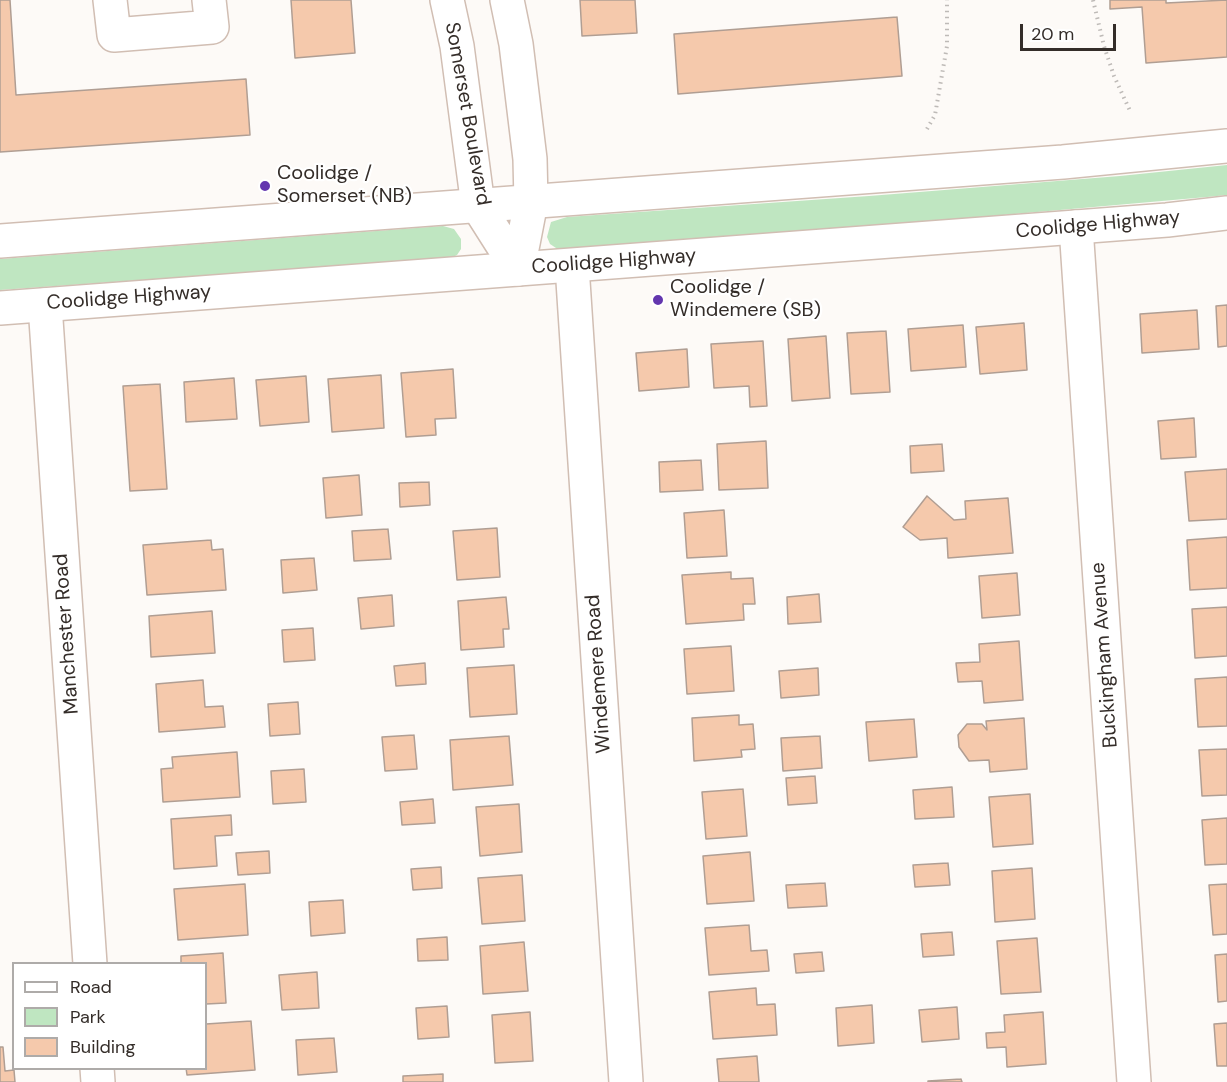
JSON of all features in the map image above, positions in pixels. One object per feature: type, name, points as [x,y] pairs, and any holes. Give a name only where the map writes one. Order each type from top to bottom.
[{"type":"street","points":[[110,0],[114,34],[212,27],[209,0]]},
{"type":"street","name":"Somerset Boulevard","points":[[447,0],[457,46],[478,206],[518,269]]},
{"type":"street","points":[[507,0],[516,44],[530,159],[531,202],[518,269]]},
{"type":"street","points":[[0,241],[1063,162],[1227,146]]},
{"type":"street","name":"Coolidge Highway","points":[[0,308],[1167,220],[1227,213]]},
{"type":"street","name":"Buckingham Avenue","points":[[1076,227],[1134,1082]]},
{"type":"street","name":"Windemere Road","points":[[572,266],[626,1082]]},
{"type":"street","name":"Manchester Road","points":[[45,304],[90,962]]},
{"type":"path","points":[[927,129],[935,115],[947,46],[947,0]]},
{"type":"path","points":[[1093,0],[1114,76],[1131,113]]},
{"type":"green space","points":[[1227,165],[1227,195],[890,225],[561,249],[550,244],[547,237],[551,222],[567,217],[869,196]]},
{"type":"green space","points":[[443,226],[454,229],[461,239],[461,249],[451,258],[0,290],[0,259]]},
{"type":"building","points":[[0,0],[10,0],[16,95],[246,79],[250,135],[0,152]]},
{"type":"building","points":[[291,0],[351,0],[355,53],[295,58]]},
{"type":"building","points":[[580,0],[635,0],[637,33],[582,36]]},
{"type":"building","points":[[1110,0],[1166,0],[1166,3],[1227,0],[1227,57],[1146,63],[1142,7],[1110,9]]},
{"type":"building","points":[[897,17],[902,76],[678,94],[674,34]]},
{"type":"building","points":[[1227,305],[1227,346],[1218,347],[1216,306]]},
{"type":"building","points":[[1197,310],[1199,349],[1142,353],[1140,314]]},
{"type":"building","points":[[1024,323],[1027,370],[980,374],[976,327]]},
{"type":"building","points":[[963,325],[966,367],[911,371],[908,329]]},
{"type":"building","points":[[886,331],[890,392],[851,394],[847,333]]},
{"type":"building","points":[[826,336],[830,398],[792,401],[788,339]]},
{"type":"building","points":[[763,341],[767,406],[750,407],[749,386],[714,388],[711,344]]},
{"type":"building","points":[[687,349],[689,387],[639,391],[636,353]]},
{"type":"building","points":[[453,369],[456,418],[435,419],[436,435],[406,437],[401,373]]},
{"type":"building","points":[[381,375],[384,428],[332,432],[328,379]]},
{"type":"building","points":[[306,376],[309,422],[260,426],[256,380]]},
{"type":"building","points":[[234,378],[237,419],[186,422],[184,382]]},
{"type":"building","points":[[160,384],[167,489],[130,491],[123,386]]},
{"type":"building","points":[[1194,418],[1196,457],[1161,459],[1158,421]]},
{"type":"building","points":[[766,441],[768,488],[719,490],[717,444]]},
{"type":"building","points":[[942,444],[944,471],[911,473],[910,446]]},
{"type":"building","points":[[701,460],[703,490],[660,492],[659,462]]},
{"type":"building","points":[[1227,469],[1227,519],[1189,521],[1185,472]]},
{"type":"building","points":[[359,475],[362,515],[326,518],[323,478]]},
{"type":"building","points":[[429,482],[430,505],[400,507],[399,483]]},
{"type":"building","points":[[927,496],[954,520],[966,519],[965,501],[1008,498],[1013,553],[948,558],[947,538],[920,540],[903,527]]},
{"type":"building","points":[[724,510],[727,556],[687,558],[684,513]]},
{"type":"building","points":[[497,528],[500,577],[457,580],[453,531]]},
{"type":"building","points":[[388,529],[391,559],[354,561],[352,531]]},
{"type":"building","points":[[1227,537],[1227,588],[1190,590],[1187,540]]},
{"type":"building","points":[[211,540],[212,550],[223,549],[226,590],[147,595],[143,545]]},
{"type":"building","points":[[314,558],[317,590],[283,593],[281,560]]},
{"type":"building","points":[[731,572],[731,579],[753,578],[755,604],[743,604],[744,620],[686,624],[682,575]]},
{"type":"building","points":[[1017,573],[1020,615],[982,618],[979,576]]},
{"type":"building","points":[[819,594],[821,622],[788,624],[787,597]]},
{"type":"building","points":[[392,595],[394,626],[361,629],[358,598]]},
{"type":"building","points":[[506,597],[509,629],[503,629],[504,647],[461,650],[458,601]]},
{"type":"building","points":[[1227,607],[1227,656],[1195,658],[1192,609]]},
{"type":"building","points":[[212,611],[215,653],[151,657],[149,616]]},
{"type":"building","points":[[313,628],[315,660],[284,662],[282,630]]},
{"type":"building","points":[[1019,641],[1023,700],[984,703],[982,681],[958,682],[956,663],[980,662],[979,644]]},
{"type":"building","points":[[731,646],[734,691],[687,694],[684,649]]},
{"type":"building","points":[[425,663],[426,684],[396,686],[394,666]]},
{"type":"building","points":[[514,665],[517,714],[470,717],[467,668]]},
{"type":"building","points":[[818,668],[819,695],[781,698],[779,671]]},
{"type":"building","points":[[1227,677],[1227,726],[1198,727],[1195,679]]},
{"type":"building","points":[[203,680],[205,707],[223,706],[225,727],[159,732],[156,684]]},
{"type":"building","points":[[298,702],[300,734],[270,736],[268,704]]},
{"type":"building","points":[[739,715],[739,725],[753,724],[755,749],[741,750],[742,757],[694,761],[692,718]]},
{"type":"building","points":[[1024,718],[1027,769],[990,772],[989,760],[969,761],[959,747],[958,735],[967,724],[982,724],[987,730],[986,721]]},
{"type":"building","points":[[914,719],[917,757],[869,761],[866,722]]},
{"type":"building","points":[[414,735],[417,769],[385,771],[382,737]]},
{"type":"building","points":[[509,736],[513,785],[453,790],[450,740]]},
{"type":"building","points":[[820,736],[822,768],[783,771],[781,738]]},
{"type":"building","points":[[1227,749],[1227,795],[1202,796],[1199,750]]},
{"type":"building","points":[[237,752],[240,797],[163,802],[161,769],[173,768],[172,757]]},
{"type":"building","points":[[304,769],[306,802],[273,804],[271,771]]},
{"type":"building","points":[[815,776],[817,803],[788,805],[786,778]]},
{"type":"building","points":[[952,787],[954,817],[915,819],[913,790]]},
{"type":"building","points":[[743,789],[747,836],[706,839],[702,792]]},
{"type":"building","points":[[1030,794],[1033,844],[993,847],[989,797]]},
{"type":"building","points":[[433,799],[435,823],[402,825],[400,802]]},
{"type":"building","points":[[519,804],[522,852],[480,856],[476,807]]},
{"type":"building","points":[[231,815],[232,835],[215,836],[217,866],[174,869],[171,819]]},
{"type":"building","points":[[1227,818],[1227,864],[1205,865],[1202,820]]},
{"type":"building","points":[[269,851],[270,873],[238,875],[236,853]]},
{"type":"building","points":[[750,852],[754,901],[707,904],[703,856]]},
{"type":"building","points":[[948,863],[950,885],[915,887],[913,865]]},
{"type":"building","points":[[441,867],[442,888],[413,890],[411,869]]},
{"type":"building","points":[[1032,868],[1035,919],[995,922],[992,871]]},
{"type":"building","points":[[522,875],[525,921],[482,924],[478,878]]},
{"type":"building","points":[[825,883],[827,906],[788,908],[786,885]]},
{"type":"building","points":[[245,884],[248,935],[178,940],[174,889]]},
{"type":"building","points":[[1227,884],[1227,934],[1213,935],[1209,885]]},
{"type":"building","points":[[343,900],[345,933],[311,936],[309,902]]},
{"type":"building","points":[[749,925],[751,951],[767,950],[769,971],[709,975],[705,928]]},
{"type":"building","points":[[952,932],[954,955],[923,957],[921,934]]},
{"type":"building","points":[[447,937],[448,960],[418,961],[417,939]]},
{"type":"building","points":[[1037,938],[1041,992],[1001,994],[997,941]]},
{"type":"building","points":[[524,942],[528,991],[483,994],[480,946]]},
{"type":"building","points":[[822,952],[824,971],[796,973],[794,954]]},
{"type":"building","points":[[223,953],[226,1003],[207,1004],[207,962],[181,962],[181,956]]},
{"type":"building","points":[[1227,954],[1227,1001],[1218,1002],[1215,955]]},
{"type":"building","points":[[317,972],[319,1008],[282,1010],[279,975]]},
{"type":"building","points":[[756,988],[757,1005],[775,1004],[777,1035],[713,1039],[709,992]]},
{"type":"building","points":[[872,1005],[874,1043],[838,1046],[836,1008]]},
{"type":"building","points":[[447,1006],[449,1037],[418,1039],[416,1008]]},
{"type":"building","points":[[957,1007],[959,1039],[922,1042],[919,1010]]},
{"type":"building","points":[[530,1012],[533,1061],[495,1063],[492,1015]]},
{"type":"building","points":[[1043,1012],[1046,1064],[1007,1067],[1006,1047],[987,1048],[986,1033],[1005,1032],[1004,1015]]},
{"type":"building","points":[[251,1021],[255,1070],[187,1075],[186,1070],[207,1070],[207,1024]]},
{"type":"building","points":[[1227,1023],[1227,1066],[1217,1066],[1214,1024]]},
{"type":"building","points":[[334,1038],[337,1072],[298,1075],[296,1040]]},
{"type":"building","points":[[0,1047],[3,1047],[5,1071],[14,1070],[15,1082],[0,1082]]},
{"type":"building","points":[[757,1056],[759,1082],[719,1082],[717,1059]]},
{"type":"building","points":[[443,1074],[443,1082],[403,1082],[403,1076]]},
{"type":"building","points":[[961,1079],[962,1082],[928,1082],[928,1081]]},
{"type":"place","name":"Coolidge / Somerset (NB)","points":[[265,186]]},
{"type":"place","name":"Coolidge / Windemere (SB)","points":[[658,300]]}]
